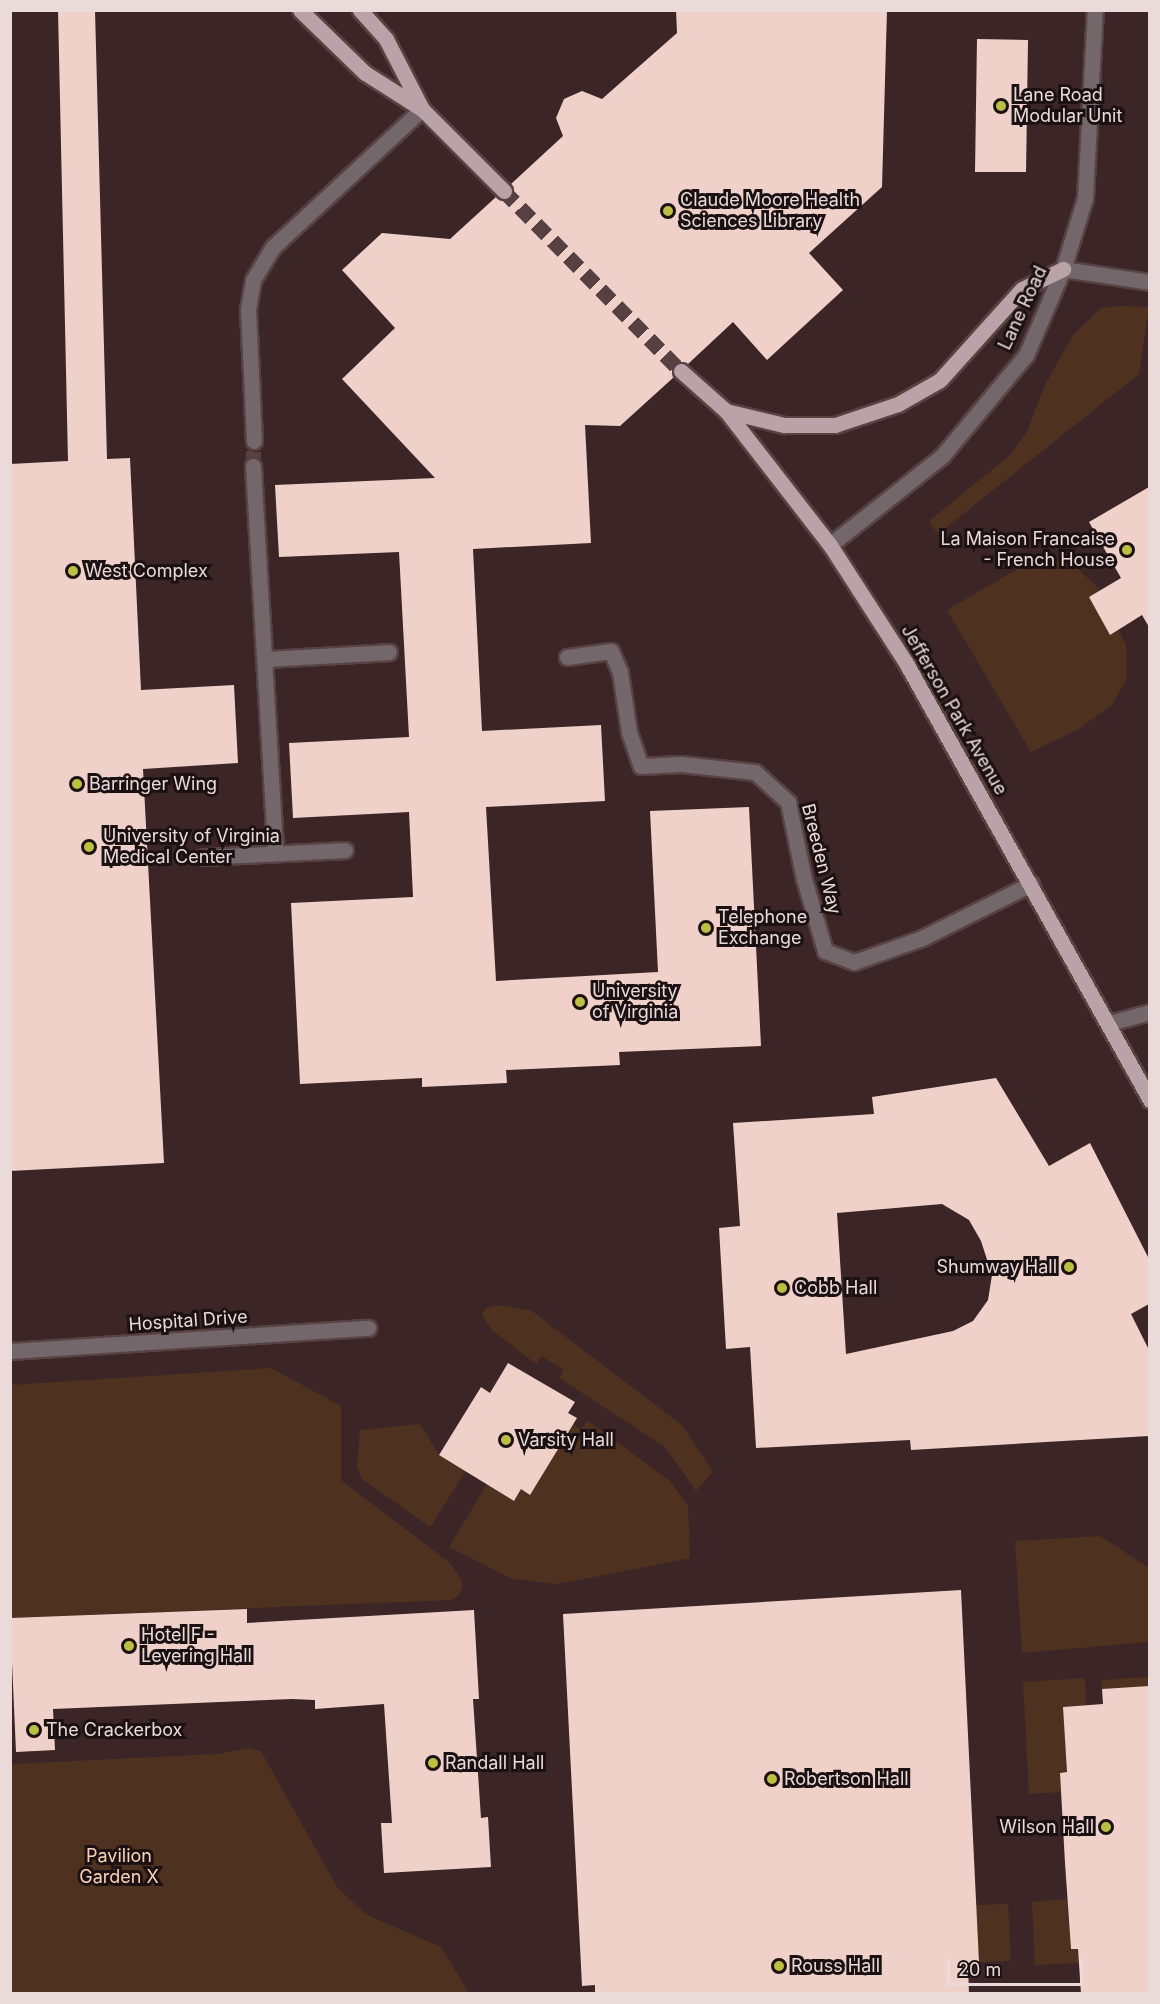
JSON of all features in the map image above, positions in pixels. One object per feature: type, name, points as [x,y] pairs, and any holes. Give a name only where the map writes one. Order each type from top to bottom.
[{"type":"main road","points":[[300,10],[365,73],[423,109],[504,191]]},
{"type":"main road","points":[[360,10],[386,39],[423,109]]},
{"type":"main road","points":[[726,411],[784,425],[835,425],[898,404],[940,380],[1022,289],[1063,269]]},
{"type":"main road","name":"Jefferson Park Avenue","points":[[681,371],[726,411],[830,545],[906,663],[1109,1023],[1149,1100]]},
{"type":"street","name":"Lane Road","points":[[830,545],[942,456],[1026,355],[1063,269],[1085,198],[1095,10]]},
{"type":"street","points":[[254,441],[248,309],[253,280],[273,247],[423,109]]},
{"type":"street","points":[[1063,269],[1149,282]]},
{"type":"street","points":[[253,466],[275,853]]},
{"type":"street","name":"Breeden Way","points":[[567,657],[611,651],[620,672],[629,732],[641,766],[681,764],[755,772],[788,802],[804,879],[825,951],[854,962],[922,938],[1031,884]]},
{"type":"street","points":[[265,659],[389,652]]},
{"type":"street","points":[[203,857],[345,850]]},
{"type":"street","points":[[1109,1023],[1149,1012]]},
{"type":"street","name":"Hospital Drive","points":[[10,1351],[368,1328]]},
{"type":"green space","points":[[1149,307],[1139,374],[938,534],[929,521],[1009,456],[1027,432],[1044,387],[1073,335],[1101,308]]},
{"type":"green space","points":[[1040,556],[1074,565],[1100,590],[1126,645],[1127,678],[1112,705],[1077,730],[1031,752],[947,610]]},
{"type":"green space","points":[[499,1305],[532,1311],[683,1426],[713,1472],[696,1491],[665,1447],[559,1378],[564,1370],[541,1356],[536,1364],[493,1331],[482,1315],[486,1308]]},
{"type":"green space","points":[[271,1368],[341,1406],[341,1480],[450,1563],[463,1583],[459,1595],[451,1600],[11,1618],[11,1385]]},
{"type":"green space","points":[[588,1421],[670,1481],[688,1506],[690,1558],[558,1584],[512,1579],[449,1547],[487,1484],[514,1501],[521,1489],[530,1494],[573,1424],[580,1430]]},
{"type":"green space","points":[[420,1424],[439,1455],[466,1471],[430,1527],[362,1479],[357,1466],[360,1430]]},
{"type":"green space","points":[[1100,1536],[1149,1568],[1149,1642],[1022,1653],[1015,1541]]},
{"type":"green space","points":[[1149,1677],[1149,1686],[1102,1689],[1101,1680]]},
{"type":"green space","points":[[1085,1678],[1086,1705],[1063,1707],[1067,1772],[1060,1773],[1061,1792],[1029,1794],[1023,1682]]},
{"type":"green space","name":"Pavilion Garden X","points":[[249,1748],[261,1751],[337,1887],[367,1915],[441,1947],[469,1993],[11,1993],[11,1764],[217,1754]]},
{"type":"green space","points":[[1067,1899],[1071,1949],[1077,1949],[1079,1963],[1035,1965],[1032,1902]]},
{"type":"green space","points":[[1008,1904],[1011,1961],[979,1962],[976,1905]]},
{"type":"building","points":[[58,10],[95,10],[107,459],[130,458],[141,690],[234,685],[238,763],[143,769],[164,1163],[10,1171],[10,464],[68,461]]},
{"type":"building","points":[[676,10],[887,10],[882,187],[809,253],[843,290],[767,360],[733,322],[688,364],[674,364],[674,377],[620,426],[585,425],[591,543],[473,549],[482,731],[601,725],[605,801],[486,807],[496,981],[658,972],[650,811],[749,807],[761,1046],[619,1052],[620,1065],[506,1070],[507,1083],[422,1087],[422,1078],[300,1084],[291,903],[413,897],[409,812],[293,818],[289,743],[409,737],[399,552],[279,557],[275,485],[435,478],[342,379],[395,328],[342,270],[382,233],[450,239],[496,197],[510,198],[511,184],[563,136],[556,118],[564,99],[582,91],[602,99],[677,33]]},
{"type":"building","name":"Lane Road Modular Unit","points":[[977,39],[1028,40],[1026,172],[975,172]]},
{"type":"building","name":"La Maison Francaise - French House","points":[[1149,487],[1149,627],[1142,615],[1110,635],[1089,597],[1121,578],[1089,522]]},
{"type":"building","name":"Shumway Hall","points":[[996,1078],[1049,1166],[1090,1143],[1149,1259],[1149,1304],[1131,1314],[1149,1350],[1149,1436],[911,1450],[910,1440],[756,1448],[750,1347],[726,1349],[719,1228],[740,1226],[733,1123],[874,1114],[872,1097]],"holes":[[[942,1204],[969,1220],[981,1241],[992,1275],[988,1300],[973,1321],[953,1331],[846,1354],[837,1213]]]},
{"type":"building","name":"Varsity Hall","points":[[508,1363],[575,1402],[568,1413],[577,1418],[530,1495],[521,1489],[514,1501],[439,1455],[481,1387],[490,1393]]},
{"type":"building","name":"Robertson Hall","points":[[961,1590],[979,1962],[968,1963],[969,1994],[595,1994],[595,1985],[582,1986],[563,1614]]},
{"type":"building","points":[[247,1609],[247,1623],[474,1610],[479,1699],[473,1699],[481,1818],[488,1817],[491,1867],[384,1873],[381,1823],[392,1823],[384,1704],[315,1709],[315,1700],[292,1699],[53,1709],[55,1750],[16,1752],[10,1618]]},
{"type":"building","name":"Wilson Hall","points":[[1149,1686],[1149,1994],[1081,1994],[1078,1949],[1071,1949],[1065,1863],[1060,1773],[1067,1772],[1063,1707],[1103,1704],[1102,1689]]},
{"type":"tunnel","points":[[504,191],[681,371]]},
{"type":"tunnel","points":[[253,466],[254,441]]},
{"type":"place","name":"Lane Road Modular Unit","points":[[1001,106]]},
{"type":"place","name":"Claude Moore Health Sciences Library","points":[[668,211]]},
{"type":"place","name":"La Maison Francaise - French House","points":[[1127,550]]},
{"type":"place","name":"West Complex","points":[[73,571]]},
{"type":"place","name":"Barringer Wing","points":[[77,784]]},
{"type":"place","name":"University of Virginia Medical Center","points":[[89,847]]},
{"type":"place","name":"Telephone Exchange","points":[[706,928]]},
{"type":"place","name":"University of Virginia","points":[[580,1002]]},
{"type":"place","name":"Shumway Hall","points":[[1069,1267]]},
{"type":"place","name":"Cobb Hall","points":[[782,1288]]},
{"type":"place","name":"Varsity Hall","points":[[506,1440]]},
{"type":"place","name":"Hotel F - Levering Hall","points":[[129,1646]]},
{"type":"place","name":"The Crackerbox","points":[[34,1730]]},
{"type":"place","name":"Randall Hall","points":[[433,1763]]},
{"type":"place","name":"Robertson Hall","points":[[772,1779]]},
{"type":"place","name":"Wilson Hall","points":[[1106,1827]]},
{"type":"place","name":"Rouss Hall","points":[[779,1966]]}]
